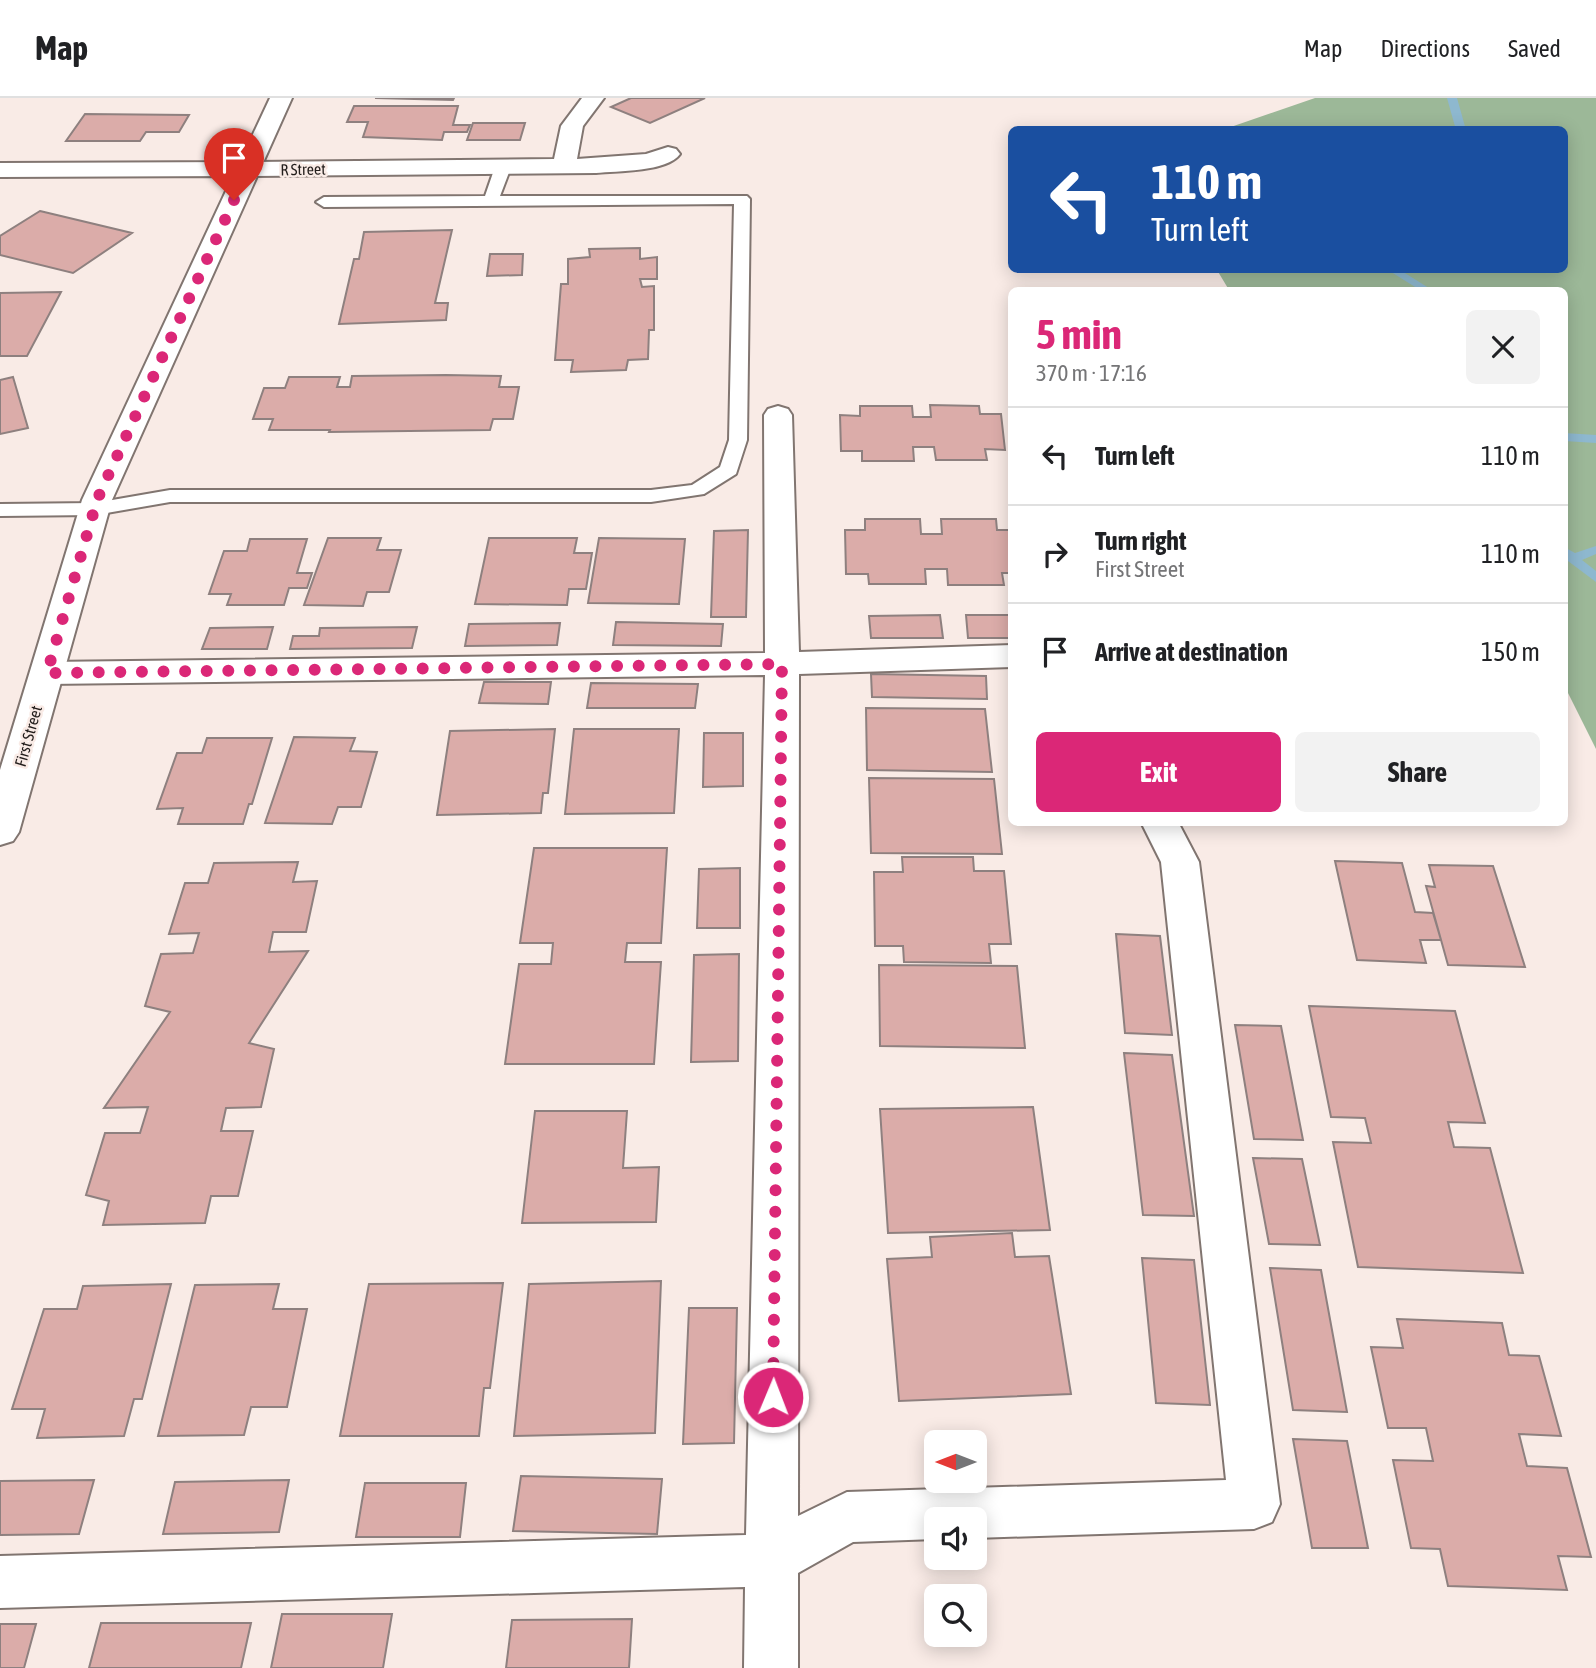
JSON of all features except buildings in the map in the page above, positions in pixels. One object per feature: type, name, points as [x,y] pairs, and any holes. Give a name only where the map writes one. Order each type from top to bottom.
[{"type":"street","name":"First Street","points":[[0,832],[7,788],[47,673],[95,509],[282,98]]},
{"type":"street","points":[[564,166],[572,126],[593,98]]},
{"type":"street","name":"R Street","points":[[0,170],[564,166],[629,164],[650,161],[668,154]]},
{"type":"street","points":[[771,1668],[782,664],[778,415]]},
{"type":"street","points":[[47,673],[782,664],[1008,656]]},
{"type":"street","points":[[0,1582],[771,1560],[847,1517],[1254,1504],[1180,862],[1160,826]]},
{"type":"lane","points":[[491,201],[503,167]]},
{"type":"lane","points":[[0,510],[95,509],[170,496],[651,496],[697,490],[729,470],[738,440],[742,199],[324,202]]},
{"type":"green space","points":[[1315,98],[1596,98],[1596,749],[1568,693],[1568,287],[1227,287],[1219,273],[1568,273],[1568,126],[1234,126]]},
{"type":"waterway","points":[[1452,98],[1460,126]]},
{"type":"waterway","points":[[1398,273],[1422,287]]},
{"type":"waterway","points":[[1568,437],[1596,439]]},
{"type":"waterway","points":[[1574,558],[1596,550]]},
{"type":"waterway","points":[[1568,554],[1596,578]]},
{"type":"route","points":[[234,200],[97,500],[47,673],[782,664],[773,1397]]}]
